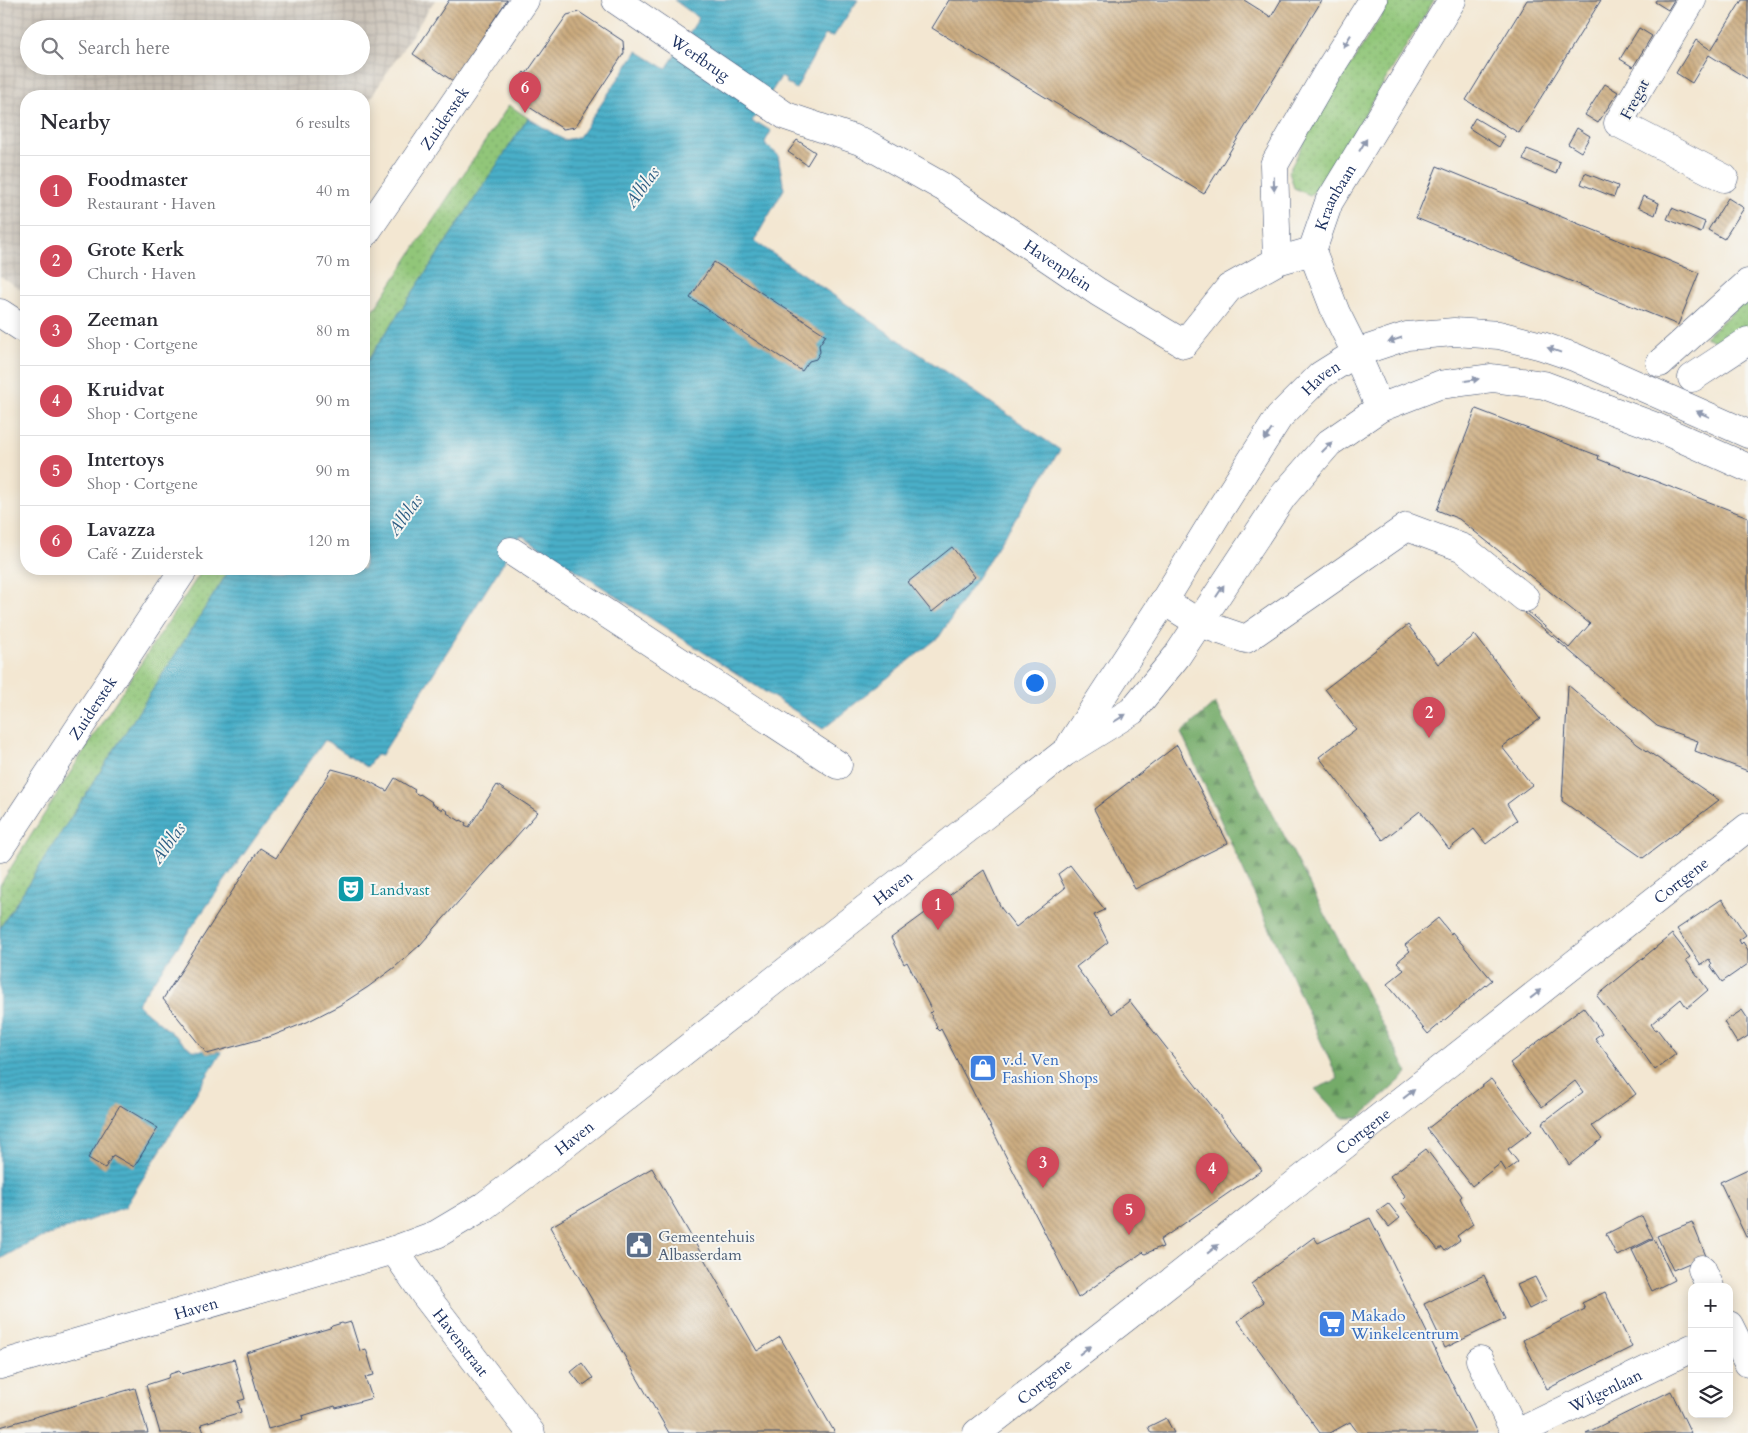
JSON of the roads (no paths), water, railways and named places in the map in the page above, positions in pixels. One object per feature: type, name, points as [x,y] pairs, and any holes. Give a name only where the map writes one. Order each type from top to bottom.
[{"type":"street","name":"Zuiderstek","points":[[370,226],[525,0]]},
{"type":"street","name":"Werfbrug","points":[[616,0],[786,116]]},
{"type":"street","points":[[1277,261],[1274,165],[1327,73],[1373,0]]},
{"type":"street","name":"Kraanbaan","points":[[1380,408],[1336,313],[1312,252],[1329,202],[1452,0]]},
{"type":"street","name":"Fregat","points":[[1692,0],[1618,123],[1724,178]]},
{"type":"street","name":"Havenplein","points":[[786,116],[863,142],[943,187],[1098,292],[1184,344],[1229,288],[1277,261],[1312,252]]},
{"type":"street","points":[[1660,363],[1748,283]]},
{"type":"street","points":[[0,313],[20,326]]},
{"type":"street","name":"Haven","points":[[1064,753],[1099,703],[1279,417],[1321,375],[1356,353],[1407,336],[1454,332],[1499,335],[1542,346],[1574,357],[1748,434]]},
{"type":"street","points":[[1692,378],[1748,341]]},
{"type":"street","name":"Haven","points":[[0,1365],[394,1250],[437,1234],[484,1206],[1064,753],[1132,711],[1177,656],[1283,496],[1329,443],[1380,408],[1440,385],[1492,378],[1544,385],[1654,426],[1748,468]]},
{"type":"street","points":[[1164,601],[1199,623],[1246,639],[1407,527],[1463,548],[1525,598]]},
{"type":"street","points":[[511,551],[838,765]]},
{"type":"street","name":"Zuiderstek","points":[[0,848],[180,575]]},
{"type":"street","name":"Cortgene","points":[[977,1433],[1140,1307],[1748,827]]},
{"type":"street","name":"Havenstraat","points":[[394,1250],[425,1296],[531,1433]]},
{"type":"street","points":[[1733,1334],[1748,1363]]},
{"type":"street","name":"Wilgenlaan","points":[[1480,1360],[1516,1433],[1688,1350]]},
{"type":"water","name":"Alblas","points":[[674,0],[858,0],[833,37],[825,35],[796,89],[781,77],[752,121],[771,131],[765,142],[778,155],[784,189],[754,241],[1060,450],[939,637],[823,729],[521,535],[381,756],[376,755],[367,767],[325,740],[137,1004],[192,1050],[222,1052],[125,1207],[30,1242],[0,1259],[0,928],[226,575],[370,575],[370,357],[528,118],[564,140],[579,137],[637,51],[666,69],[699,18]]},
{"type":"place","name":"Lavazza","points":[[525,113]]},
{"type":"place","name":"Grote Kerk","points":[[1429,738]]},
{"type":"place","name":"Landvast","points":[[351,889]]},
{"type":"place","name":"Foodmaster","points":[[938,930]]},
{"type":"place","name":"v.d. Ven Fashion Shops","points":[[983,1068]]},
{"type":"place","name":"Zeeman","points":[[1043,1188]]},
{"type":"place","name":"Kruidvat","points":[[1212,1194]]},
{"type":"place","name":"Intertoys","points":[[1129,1235]]},
{"type":"place","name":"Gemeentehuis Albasserdam","points":[[639,1245]]},
{"type":"place","name":"Makado Winkelcentrum","points":[[1332,1324]]}]
